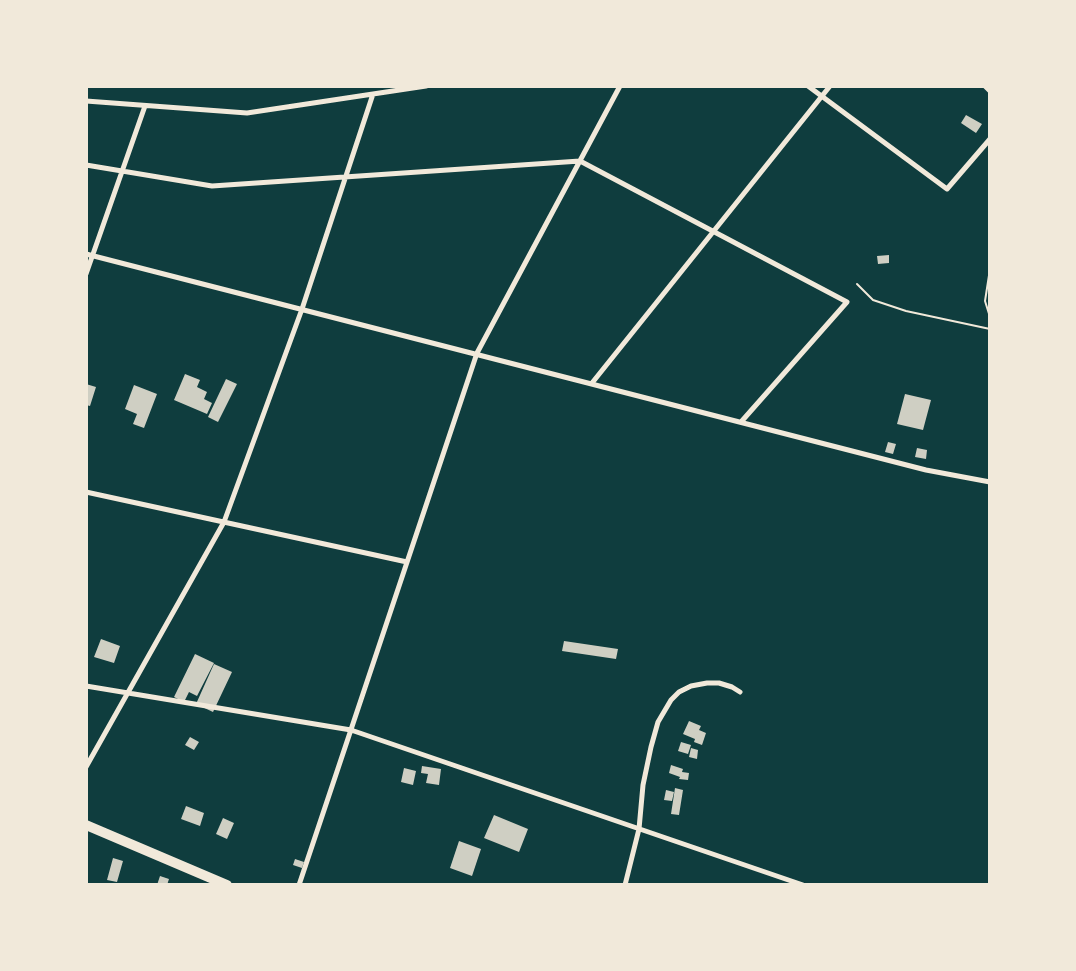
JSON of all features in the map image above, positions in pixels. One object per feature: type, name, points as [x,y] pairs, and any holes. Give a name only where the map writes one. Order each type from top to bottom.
[{"type":"highway","points":[[86,825],[226,885]]},
{"type":"street","points":[[86,101],[247,113],[426,86]]},
{"type":"street","points":[[299,885],[477,353],[620,86]]},
{"type":"street","points":[[808,86],[947,189],[990,140]]},
{"type":"street","points":[[592,383],[830,86]]},
{"type":"street","points":[[985,86],[990,91]]},
{"type":"street","points":[[86,767],[224,522],[302,309],[373,94]]},
{"type":"street","points":[[86,274],[145,106]]},
{"type":"street","points":[[86,165],[212,186],[580,161],[846,302],[741,422]]},
{"type":"street","points":[[86,254],[926,470],[990,482]]},
{"type":"street","points":[[86,492],[407,562]]},
{"type":"street","points":[[625,885],[639,829],[643,785],[651,747],[658,722],[671,700],[679,692],[691,686],[707,683],[719,683],[740,692]]},
{"type":"street","points":[[86,686],[351,730],[803,885]]},
{"type":"path","points":[[990,269],[985,301],[990,317]]},
{"type":"path","points":[[857,284],[873,300],[906,311],[990,329]]},
{"type":"building","points":[[966,115],[982,124],[976,133],[961,123]]},
{"type":"building","points":[[889,255],[889,263],[878,264],[877,256]]},
{"type":"building","points":[[185,374],[200,380],[197,387],[207,392],[204,399],[212,403],[207,414],[174,400]]},
{"type":"building","points":[[226,379],[237,384],[218,422],[208,417]]},
{"type":"building","points":[[86,384],[96,387],[90,406],[86,405]]},
{"type":"building","points":[[134,385],[157,394],[144,428],[133,424],[137,414],[125,409]]},
{"type":"building","points":[[905,394],[931,400],[923,430],[897,424]]},
{"type":"building","points":[[888,442],[896,444],[893,454],[885,452]]},
{"type":"building","points":[[917,448],[927,450],[926,459],[915,457]]},
{"type":"building","points":[[101,639],[120,646],[114,663],[94,657]]},
{"type":"building","points":[[564,641],[618,649],[616,659],[562,651]]},
{"type":"building","points":[[195,654],[214,663],[197,696],[189,692],[184,702],[174,697]]},
{"type":"building","points":[[214,664],[232,672],[213,712],[196,704]]},
{"type":"building","points":[[689,721],[701,726],[699,730],[706,733],[702,745],[694,742],[695,739],[683,734]]},
{"type":"building","points":[[190,737],[199,742],[194,750],[185,745]]},
{"type":"building","points":[[681,742],[691,745],[688,754],[678,751]]},
{"type":"building","points":[[691,748],[698,750],[697,759],[689,757]]},
{"type":"building","points":[[671,765],[683,769],[682,772],[689,773],[688,780],[679,779],[680,777],[669,773]]},
{"type":"building","points":[[422,766],[441,769],[439,785],[426,783],[428,774],[421,773]]},
{"type":"building","points":[[404,768],[416,771],[413,785],[401,782]]},
{"type":"building","points":[[675,788],[683,790],[679,815],[671,814]]},
{"type":"building","points":[[666,790],[674,792],[672,801],[664,800]]},
{"type":"building","points":[[186,806],[204,813],[200,826],[181,819]]},
{"type":"building","points":[[494,815],[528,829],[519,852],[484,838]]},
{"type":"building","points":[[223,818],[234,823],[227,839],[216,834]]},
{"type":"building","points":[[459,841],[481,849],[472,876],[450,868]]},
{"type":"building","points":[[113,858],[123,861],[117,882],[107,880]]},
{"type":"building","points":[[295,859],[304,862],[302,868],[293,865]]},
{"type":"building","points":[[160,876],[169,879],[167,885],[157,885]]}]
